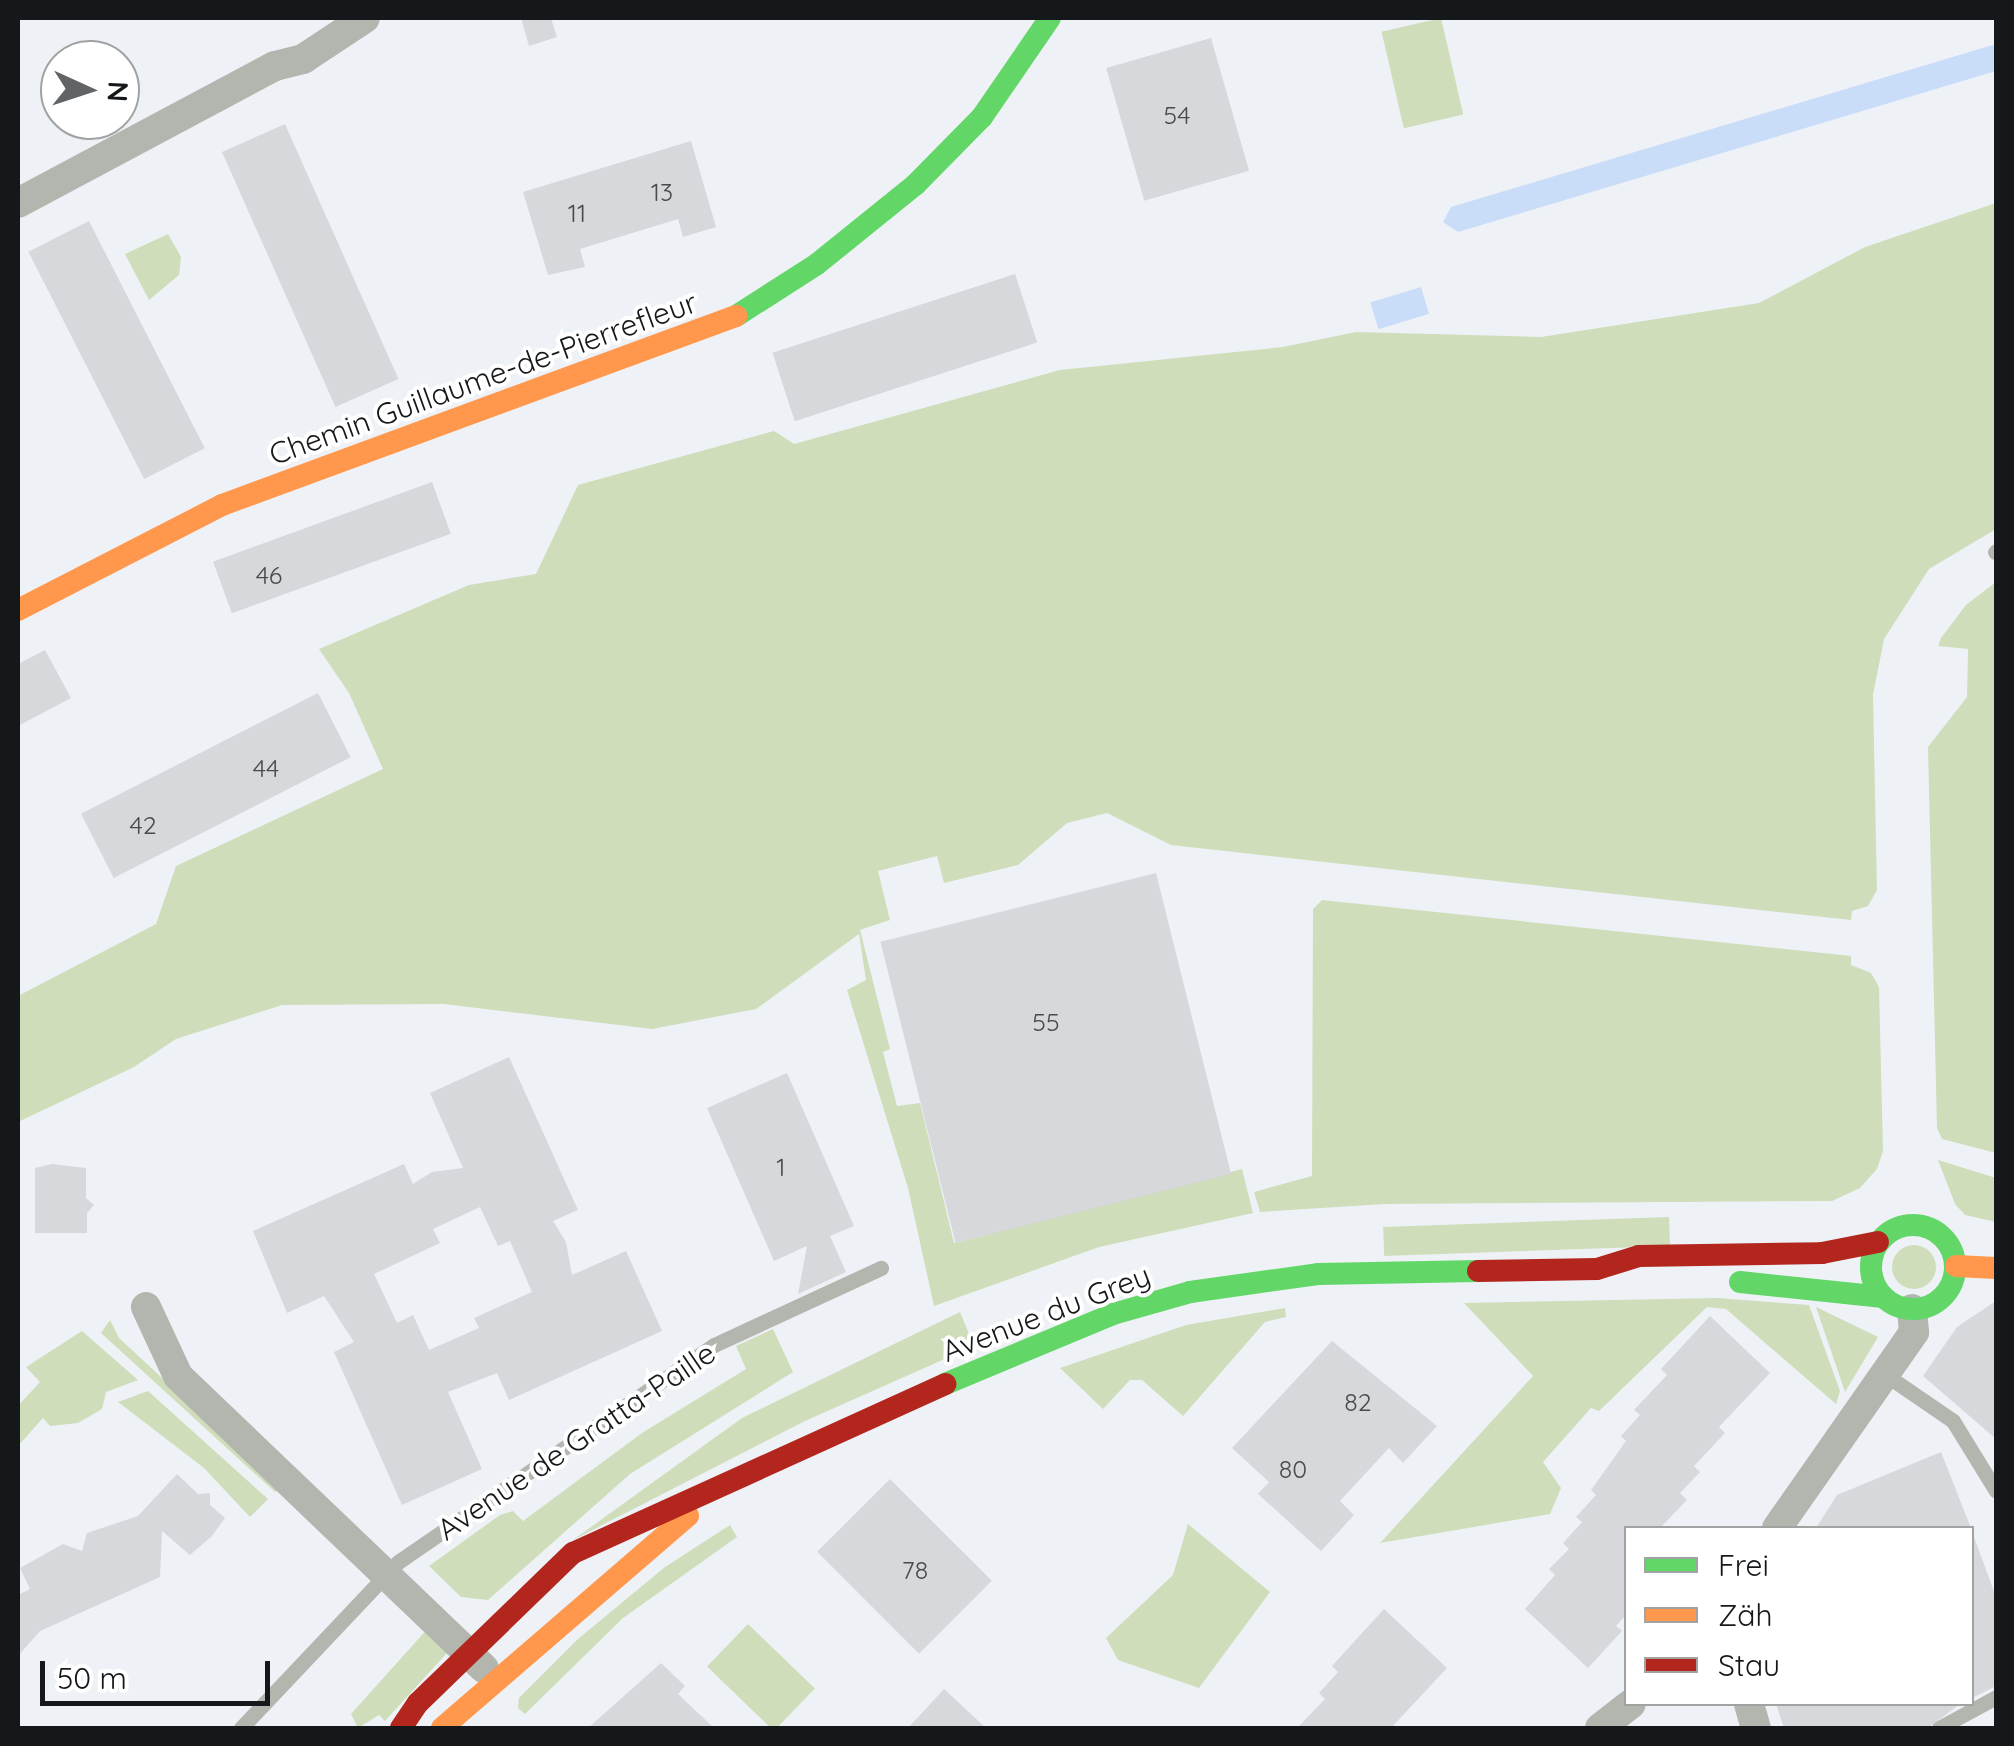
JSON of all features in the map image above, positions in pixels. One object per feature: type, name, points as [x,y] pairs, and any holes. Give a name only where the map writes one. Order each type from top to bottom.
[{"type":"street","points":[[18,203],[275,66],[303,58],[365,18]]},
{"type":"street","name":"Chemin Guillaume-de-Pierrefleur","points":[[18,610],[222,505],[722,324],[816,264],[916,184],[982,117],[1050,18]]},
{"type":"street","points":[[1719,1282],[1773,1281],[1883,1297],[1912,1309],[1943,1297],[1956,1266],[1947,1241],[1926,1226],[1899,1226],[1878,1242],[1871,1274],[1883,1297]]},
{"type":"street","name":"Avenue du Grey","points":[[401,1728],[469,1653],[574,1553],[719,1490],[856,1421],[1070,1329],[1157,1300],[1318,1274],[1597,1269],[1639,1256],[1822,1253],[1878,1242]]},
{"type":"street","points":[[1956,1266],[1996,1268]]},
{"type":"street","name":"Avenue du Grey","points":[[1597,1269],[1636,1283]]},
{"type":"street","points":[[146,1307],[178,1376],[500,1685]]},
{"type":"street","points":[[1778,1526],[1914,1332],[1912,1309]]},
{"type":"street","name":"Avenue du Grey","points":[[442,1728],[500,1685],[719,1490]]},
{"type":"street","points":[[1600,1728],[1628,1706]]},
{"type":"lane","name":"Avenue de Gratta-Paille","points":[[241,1728],[386,1574],[605,1414],[714,1345],[880,1268]]},
{"type":"lane","points":[[1883,1373],[1953,1421],[1996,1491]]},
{"type":"lane","points":[[1939,1728],[1942,1721],[1996,1696]]},
{"type":"green space","points":[[1441,18],[1463,114],[1404,128],[1382,32]]},
{"type":"green space","points":[[1996,203],[1996,529],[1929,569],[1884,639],[1873,695],[1877,890],[1868,906],[1852,911],[1851,920],[1171,845],[1107,813],[1067,823],[1018,865],[944,883],[937,856],[878,871],[890,920],[860,930],[890,1049],[883,1052],[897,1106],[920,1103],[954,1243],[1242,1169],[1253,1213],[1099,1247],[934,1306],[908,1188],[847,990],[866,980],[859,934],[756,1009],[652,1029],[444,1004],[282,1005],[176,1039],[134,1067],[18,1122],[18,996],[156,924],[176,866],[383,769],[349,693],[319,649],[469,585],[536,574],[578,485],[774,431],[794,444],[1060,370],[1283,347],[1356,332],[1541,337],[1759,303],[1865,247]]},
{"type":"green space","points":[[168,234],[181,257],[179,275],[149,300],[125,254]]},
{"type":"green space","points":[[1996,582],[1996,1153],[1942,1139],[1937,1128],[1928,747],[1967,697],[1968,649],[1938,646],[1941,638],[1966,605]]},
{"type":"green space","points":[[1322,900],[1851,956],[1851,965],[1871,973],[1879,987],[1883,1151],[1877,1169],[1860,1188],[1832,1201],[1385,1204],[1260,1212],[1254,1192],[1312,1176],[1313,909]]},
{"type":"green space","points":[[1938,1160],[1996,1178],[1996,1222],[1965,1215],[1955,1204]]},
{"type":"green space","points":[[1669,1217],[1670,1246],[1384,1256],[1383,1227]]},
{"type":"green space","points":[[1914,1245],[1929,1252],[1936,1267],[1929,1282],[1914,1289],[1899,1282],[1892,1267],[1899,1252]]},
{"type":"green space","points":[[1717,1298],[1809,1305],[1840,1391],[1836,1404],[1726,1309],[1707,1307],[1599,1411],[1591,1408],[1543,1462],[1561,1488],[1550,1514],[1380,1543],[1533,1376],[1464,1303]]},
{"type":"green space","points":[[1816,1307],[1878,1337],[1845,1392]]},
{"type":"green space","points":[[1285,1308],[1286,1317],[1265,1322],[1183,1416],[1142,1380],[1130,1380],[1103,1409],[1060,1368],[1186,1325]]},
{"type":"green space","points":[[960,1312],[974,1346],[805,1421],[573,1540],[742,1418]]},
{"type":"green space","points":[[110,1320],[119,1338],[281,1488],[275,1492],[101,1333]]},
{"type":"green space","points":[[773,1329],[793,1372],[630,1474],[488,1600],[461,1597],[429,1566],[500,1515],[513,1511],[523,1521],[642,1433],[746,1369],[736,1346]]},
{"type":"green space","points":[[82,1331],[138,1380],[106,1392],[102,1409],[78,1423],[50,1426],[43,1418],[18,1446],[18,1406],[40,1382],[26,1367]]},
{"type":"green space","points":[[148,1391],[268,1499],[250,1517],[204,1468],[118,1402]]},
{"type":"green space","points":[[1188,1524],[1270,1592],[1199,1688],[1118,1660],[1106,1638],[1173,1575]]},
{"type":"green space","points":[[730,1525],[737,1537],[623,1618],[525,1714],[518,1708],[519,1698],[578,1639],[665,1567]]},
{"type":"green space","points":[[748,1624],[815,1689],[777,1728],[771,1728],[707,1666]]},
{"type":"green space","points":[[430,1626],[447,1653],[385,1721],[379,1715],[358,1728],[351,1714]]},
{"type":"water","points":[[1996,44],[1996,71],[1458,232],[1443,222],[1451,207]]},
{"type":"water","points":[[1421,287],[1429,314],[1379,329],[1370,302]]},
{"type":"building","points":[[521,18],[551,18],[557,37],[529,46]]},
{"type":"building","points":[[1211,38],[1249,171],[1144,201],[1106,68]]},
{"type":"building","points":[[285,124],[398,379],[335,407],[222,152]]},
{"type":"building","points":[[691,141],[716,227],[683,237],[678,219],[580,249],[585,267],[548,275],[523,192]]},
{"type":"building","points":[[89,221],[205,448],[144,479],[28,252]]},
{"type":"building","points":[[1015,274],[1037,342],[795,421],[772,353]]},
{"type":"building","points":[[432,482],[451,534],[232,613],[213,562]]},
{"type":"building","points":[[45,650],[71,698],[18,726],[18,664]]},
{"type":"building","points":[[318,693],[351,757],[114,878],[81,814]]},
{"type":"building","points":[[1156,873],[1231,1174],[955,1242],[880,942]]},
{"type":"building","points":[[509,1057],[578,1210],[553,1221],[566,1242],[572,1275],[626,1251],[662,1331],[509,1400],[497,1373],[448,1392],[482,1469],[402,1505],[334,1352],[354,1342],[324,1296],[287,1313],[253,1231],[404,1164],[413,1184],[432,1172],[463,1168],[430,1093]],"holes":[[[480,1207],[498,1246],[510,1241],[532,1292],[474,1318],[479,1328],[429,1350],[413,1315],[397,1323],[374,1274],[440,1243],[433,1229]]]},
{"type":"building","points":[[787,1073],[854,1226],[830,1236],[846,1272],[798,1294],[807,1246],[774,1261],[707,1108]]},
{"type":"building","points":[[52,1164],[86,1168],[86,1198],[94,1205],[87,1213],[87,1233],[35,1233],[35,1168]]},
{"type":"building","points":[[1996,1301],[1996,1439],[1923,1376],[1957,1327]]},
{"type":"building","points":[[1710,1316],[1770,1373],[1719,1427],[1725,1433],[1694,1466],[1700,1472],[1680,1493],[1687,1500],[1662,1526],[1624,1526],[1624,1617],[1616,1626],[1622,1631],[1588,1668],[1525,1609],[1555,1575],[1549,1569],[1569,1549],[1563,1543],[1582,1522],[1576,1517],[1596,1495],[1591,1490],[1626,1441],[1621,1436],[1640,1415],[1634,1410],[1667,1375],[1661,1369]]},
{"type":"building","points":[[1332,1341],[1437,1426],[1403,1463],[1389,1448],[1340,1501],[1354,1515],[1321,1551],[1258,1494],[1269,1482],[1232,1448]]},
{"type":"building","points":[[1941,1452],[1970,1526],[1817,1526],[1837,1495]]},
{"type":"building","points":[[177,1474],[198,1494],[210,1493],[210,1505],[225,1518],[212,1536],[190,1555],[162,1531],[160,1577],[40,1631],[18,1656],[18,1595],[30,1589],[20,1568],[63,1544],[82,1551],[87,1533],[138,1516]]},
{"type":"building","points":[[890,1479],[992,1581],[919,1654],[817,1552]]},
{"type":"building","points":[[1974,1537],[1996,1597],[1996,1686],[1974,1697]]},
{"type":"building","points":[[1384,1609],[1447,1668],[1391,1728],[1297,1728],[1325,1699],[1319,1693],[1338,1672],[1332,1666]]},
{"type":"building","points":[[661,1663],[685,1686],[678,1694],[714,1728],[588,1728]]},
{"type":"building","points":[[944,1689],[986,1728],[908,1728]]},
{"type":"building","points":[[1777,1706],[1957,1706],[1928,1728],[1784,1728]]},
{"type":"traffic: fast","points":[[736,316],[817,264],[916,184],[982,117],[1050,18]]},
{"type":"traffic: fast","points":[[1905,1225],[1921,1225],[1937,1232],[1948,1243],[1955,1267],[1952,1283],[1943,1297],[1921,1309],[1905,1309],[1889,1302],[1878,1291],[1871,1275],[1871,1259],[1878,1243],[1889,1232],[1905,1225]]},
{"type":"traffic: fast","points":[[945,1384],[1113,1314],[1190,1292],[1318,1274],[1478,1271]]},
{"type":"traffic: fast","points":[[1740,1282],[1883,1297]]},
{"type":"traffic: slow","points":[[18,610],[222,505],[736,316]]},
{"type":"traffic: slow","points":[[1956,1266],[1996,1268]]},
{"type":"traffic: slow","points":[[442,1728],[688,1516]]},
{"type":"traffic: jam","points":[[1478,1271],[1597,1269],[1639,1256],[1822,1253],[1878,1242]]},
{"type":"traffic: jam","points":[[401,1728],[418,1703],[573,1553],[945,1384]]}]
